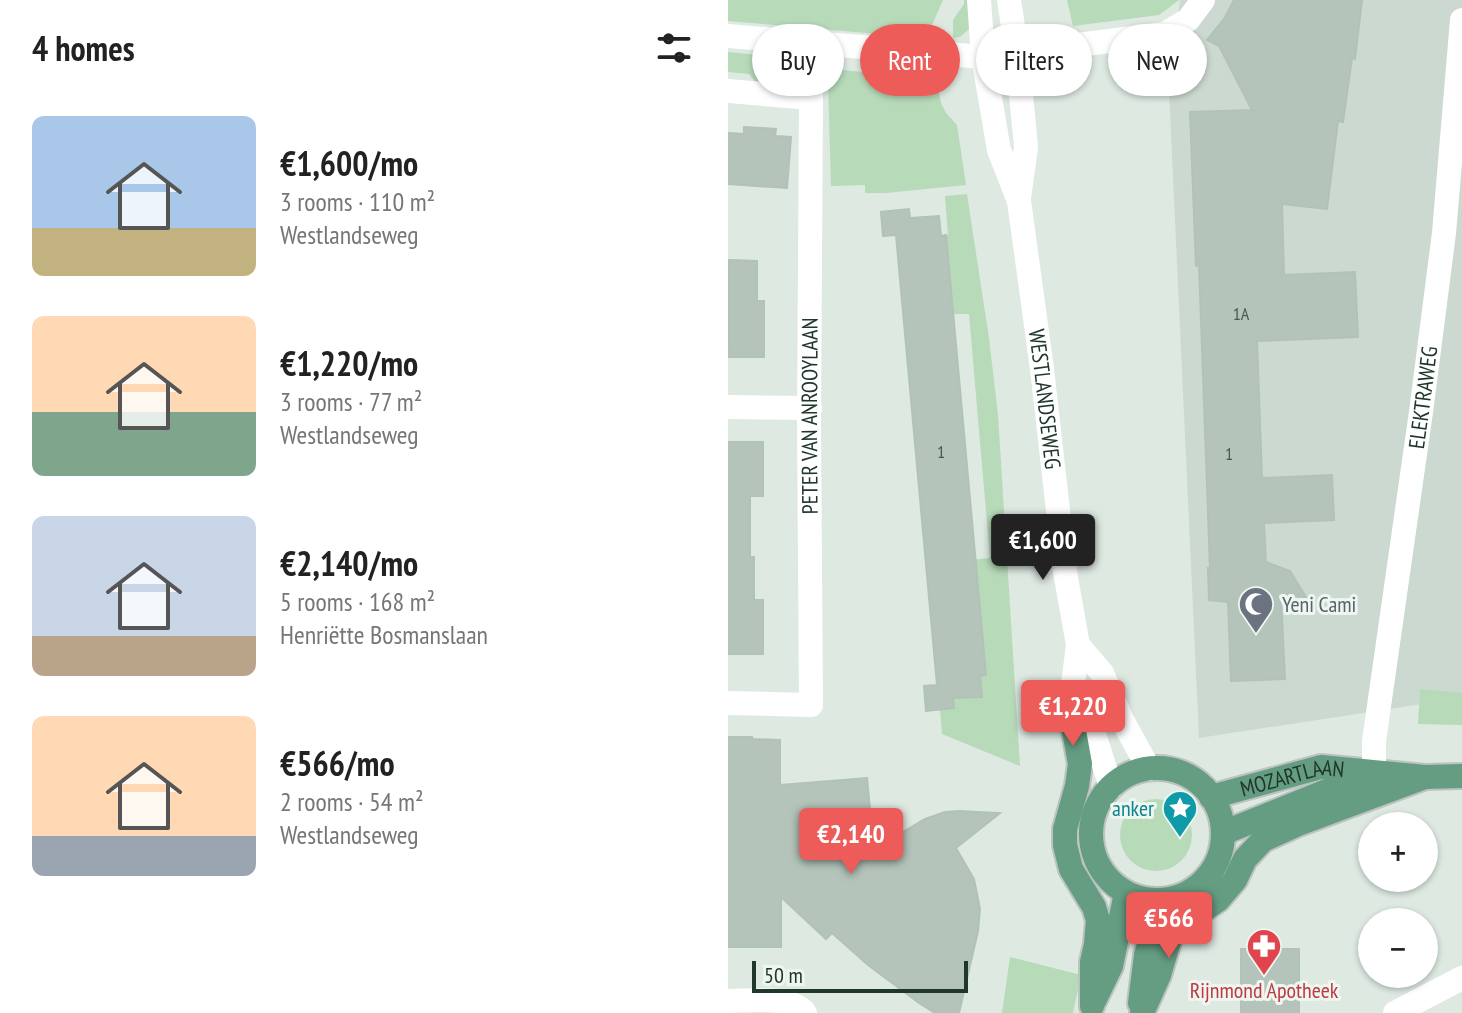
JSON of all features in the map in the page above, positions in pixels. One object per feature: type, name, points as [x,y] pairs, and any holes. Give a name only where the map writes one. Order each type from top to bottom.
[{"type":"main road","points":[[1072,692],[1072,720],[1080,764],[1065,829],[1065,845],[1071,869],[1094,907],[1098,920],[1092,962],[1091,1010]]},
{"type":"main road","name":"MOZARTLAAN","points":[[1211,797],[1321,767],[1425,777],[1462,776]]},
{"type":"main road","points":[[1149,769],[1167,769],[1192,778],[1211,797],[1223,833],[1218,859],[1203,882],[1180,896],[1162,900],[1143,899],[1113,884],[1095,859],[1091,844],[1094,813],[1101,799],[1129,774],[1149,769]]},
{"type":"main road","name":"MOZARTLAAN","points":[[1223,833],[1374,772]]},
{"type":"main road","points":[[1140,1013],[1159,975],[1170,938],[1181,925],[1218,900],[1235,880],[1245,859],[1263,840],[1425,777]]},
{"type":"main road","points":[[1091,1010],[1111,966],[1126,893]]},
{"type":"main road","points":[[1140,1013],[1144,963],[1162,900]]},
{"type":"street","name":"WESTLANDSEWEG","points":[[979,0],[981,24]]},
{"type":"street","name":"WESTLANDSEWEG","points":[[1009,0],[1013,24]]},
{"type":"street","points":[[1092,43],[1164,34],[1188,20],[1203,0]]},
{"type":"street","name":"ELEKTRAWEG","points":[[1374,772],[1374,741],[1444,233],[1460,74],[1462,20]]},
{"type":"street","points":[[728,36],[752,38]]},
{"type":"street","points":[[844,45],[976,56]]},
{"type":"street","points":[[728,91],[811,98]]},
{"type":"street","name":"WESTLANDSEWEG","points":[[990,96],[999,150],[1019,201],[1065,572],[1078,645],[1072,692]]},
{"type":"street","name":"WESTLANDSEWEG","points":[[1019,201],[1026,147],[1021,96]]},
{"type":"street","name":"PETER VAN ANROOYLAAN","points":[[728,703],[811,705],[811,98]]},
{"type":"street","points":[[728,407],[810,408]]},
{"type":"street","name":"WESTLANDSEWEG","points":[[1078,645],[1102,673],[1121,718],[1149,769]]},
{"type":"street","points":[[1072,692],[1093,731],[1111,787]]},
{"type":"street","points":[[1399,1011],[1462,978]]},
{"type":"street","points":[[728,1001],[786,1001],[800,1007],[805,1013]]},
{"type":"shaded area","points":[[1180,0],[1462,0],[1462,705],[1422,704],[1199,738],[1169,96],[1207,96],[1207,24],[1177,24]]},
{"type":"green space","points":[[728,0],[943,0],[932,24],[860,24],[860,32],[844,31],[844,24],[728,21]]},
{"type":"green space","points":[[964,0],[971,0],[969,29],[960,37],[960,24],[953,24],[953,20]]},
{"type":"green space","points":[[1067,0],[1179,0],[1159,15],[1073,24]]},
{"type":"green space","points":[[728,52],[752,54],[752,78],[749,74],[728,72]]},
{"type":"green space","points":[[844,70],[860,72],[860,96],[940,96],[946,113],[957,125],[966,185],[886,193],[865,193],[865,185],[831,186],[828,96],[844,96]]},
{"type":"green space","points":[[967,194],[998,415],[1020,766],[942,734],[940,710],[953,708],[953,698],[982,697],[980,676],[986,675],[970,560],[990,558],[969,314],[953,314],[946,235],[945,196]]},
{"type":"green space","points":[[1420,689],[1462,693],[1462,725],[1418,724]]},
{"type":"green space","points":[[1156,799],[1176,805],[1186,815],[1192,835],[1186,855],[1176,865],[1156,871],[1136,865],[1126,855],[1120,835],[1126,815],[1136,805]]},
{"type":"green space","points":[[1010,957],[1081,975],[1073,1013],[1002,1013]]},
{"type":"building","points":[[1234,0],[1362,0],[1343,122],[1338,121],[1327,209],[1282,204],[1284,275],[1355,272],[1358,337],[1257,341],[1262,478],[1332,475],[1334,520],[1264,523],[1266,562],[1290,571],[1306,597],[1281,595],[1285,679],[1231,681],[1228,602],[1209,600],[1199,265],[1196,266],[1190,112],[1252,110],[1219,46],[1207,40]]},
{"type":"building","points":[[744,127],[776,129],[775,136],[791,137],[787,188],[728,184],[728,133],[744,134]]},
{"type":"building","points":[[909,209],[910,218],[939,216],[941,236],[946,235],[986,675],[980,676],[982,697],[953,698],[954,708],[926,711],[924,686],[937,685],[896,235],[883,236],[881,212]]},
{"type":"building","points":[[729,260],[757,261],[757,301],[764,301],[764,357],[728,357]]},
{"type":"building","points":[[728,442],[763,442],[763,496],[750,496],[750,557],[754,557],[754,600],[763,600],[763,654],[728,654]]},
{"type":"building","points":[[728,737],[780,740],[780,785],[867,778],[872,830],[891,828],[898,835],[925,819],[945,812],[1000,813],[956,848],[974,879],[980,909],[959,1013],[935,1013],[919,1003],[832,933],[826,939],[781,897],[781,947],[728,947]]},
{"type":"building","points":[[1241,949],[1299,949],[1299,1013],[1241,1013]]},
{"type":"place","name":"Yeni Cami","points":[[1256,635]]},
{"type":"place","name":"anker","points":[[1180,839]]},
{"type":"place","name":"Rijnmond Apotheek","points":[[1264,977]]}]
